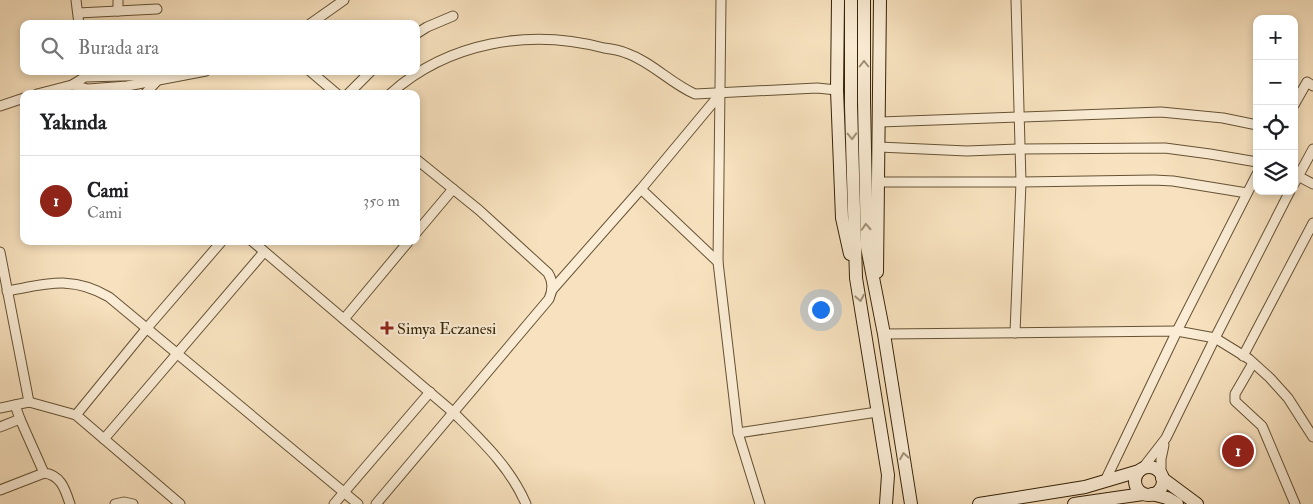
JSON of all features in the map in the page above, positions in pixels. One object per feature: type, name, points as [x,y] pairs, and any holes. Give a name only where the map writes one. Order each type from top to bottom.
[{"type":"street","points":[[76,0],[79,20]]},
{"type":"street","points":[[118,0],[118,11]]},
{"type":"street","points":[[316,20],[344,0]]},
{"type":"street","points":[[721,0],[718,262],[738,433],[760,504]]},
{"type":"street","points":[[838,0],[837,90],[842,218],[864,318],[888,475],[886,504]]},
{"type":"street","points":[[851,0],[856,278]]},
{"type":"street","points":[[864,0],[865,208],[867,247],[884,334],[911,504]]},
{"type":"street","points":[[877,299],[880,0]]},
{"type":"street","points":[[1015,333],[1020,182],[1016,0]]},
{"type":"street","points":[[78,13],[157,9]]},
{"type":"street","points":[[420,31],[453,16]]},
{"type":"street","points":[[420,72],[453,55],[495,43],[537,39],[568,40],[618,50],[641,60],[677,85],[695,94],[817,88],[837,90]]},
{"type":"street","points":[[60,90],[72,85],[84,75]]},
{"type":"street","points":[[100,75],[159,75],[165,78]]},
{"type":"street","points":[[72,85],[88,89],[127,90],[165,78],[183,75]]},
{"type":"street","points":[[315,75],[332,90]]},
{"type":"street","points":[[352,90],[367,75]]},
{"type":"street","points":[[395,90],[415,75]]},
{"type":"street","points":[[114,76],[114,90]]},
{"type":"street","points":[[126,76],[127,90]]},
{"type":"street","points":[[149,90],[156,82]]},
{"type":"street","points":[[1298,98],[1307,82],[1313,86]]},
{"type":"street","points":[[552,290],[641,189],[721,93]]},
{"type":"street","points":[[0,106],[20,99]]},
{"type":"street","points":[[880,122],[1161,112],[1223,118],[1253,124]]},
{"type":"street","points":[[880,148],[967,151],[1020,148],[1165,148],[1253,161]]},
{"type":"street","points":[[1298,175],[1313,149]]},
{"type":"street","points":[[376,504],[550,299],[552,290],[552,281],[548,273],[479,210],[420,162]]},
{"type":"street","points":[[1298,179],[1313,184]]},
{"type":"street","points":[[879,182],[1154,180],[1173,181],[1247,193]]},
{"type":"street","points":[[1105,481],[1177,331],[1253,182]]},
{"type":"street","points":[[420,227],[453,189]]},
{"type":"street","points":[[641,189],[718,262]]},
{"type":"street","points":[[1081,503],[1148,494],[1160,489],[1162,477],[1161,459],[1166,438],[1288,195]]},
{"type":"street","points":[[1243,356],[1313,223]]},
{"type":"street","points":[[76,415],[219,245]]},
{"type":"street","points":[[256,245],[454,413],[484,442],[502,464],[518,486],[526,504]]},
{"type":"street","points":[[344,319],[406,245]]},
{"type":"street","points":[[0,252],[29,402]]},
{"type":"street","points":[[104,439],[264,252]]},
{"type":"street","points":[[7,291],[59,282],[85,286],[109,297],[358,504]]},
{"type":"street","points":[[884,334],[1177,331],[1215,338],[1253,363],[1270,378],[1288,398],[1313,437]]},
{"type":"street","points":[[1253,363],[1235,394],[1235,401],[1262,426],[1295,504]]},
{"type":"street","points":[[334,504],[430,392]]},
{"type":"street","points":[[0,408],[29,402],[76,415],[180,504]]},
{"type":"street","points":[[15,405],[44,473]]},
{"type":"street","points":[[738,433],[877,412]]},
{"type":"street","points":[[0,427],[20,419]]},
{"type":"street","points":[[1166,438],[1140,470],[1135,479],[1135,484],[1139,491],[1167,498],[1177,504]]},
{"type":"street","points":[[979,504],[1065,491],[1105,481],[1146,467],[1155,469],[1162,477],[1197,504]]},
{"type":"street","points":[[0,490],[44,473],[53,475],[60,481],[70,504]]},
{"type":"street","points":[[115,504],[124,502],[133,504]]},
{"type":"place","name":"Simya Eczanesi","points":[[387,328]]},
{"type":"place","name":"Cami","points":[[1238,451]]}]
